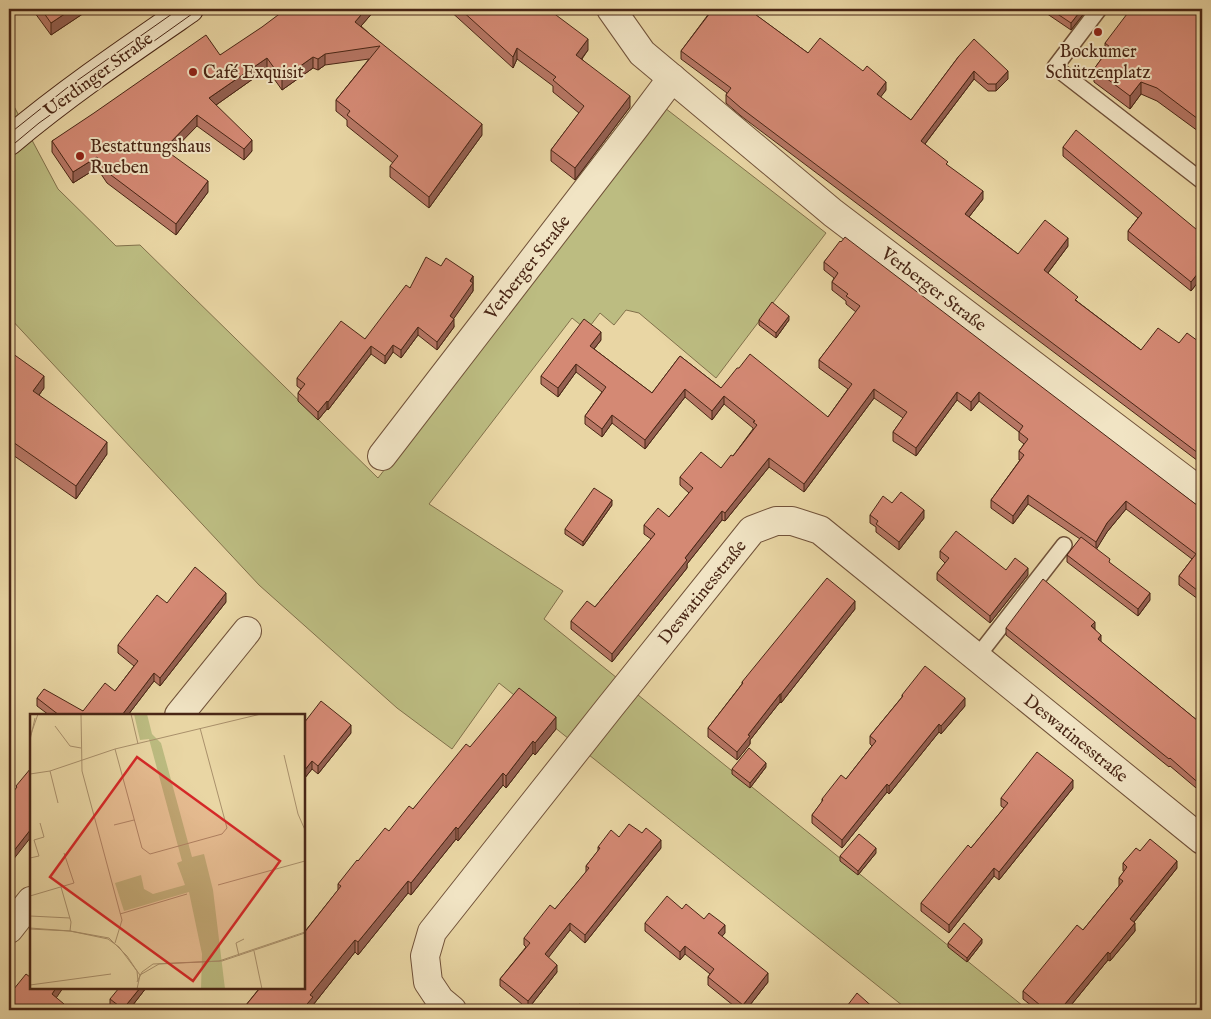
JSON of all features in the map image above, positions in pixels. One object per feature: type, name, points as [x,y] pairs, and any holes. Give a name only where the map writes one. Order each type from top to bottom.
[{"type":"street","name":"Uerdinger Straße","points":[[9,140],[89,79],[189,9]]},
{"type":"street","name":"Verberger Straße","points":[[612,9],[642,53],[833,213],[1202,493]]},
{"type":"street","name":"Verberger Straße","points":[[382,456],[672,78]]},
{"type":"street","name":"Deswatinesstraße","points":[[452,1010],[440,1000],[428,982],[425,956],[432,932],[752,530],[776,522],[792,520],[820,530],[1202,840]]},
{"type":"street","points":[[180,714],[246,630]]},
{"type":"street","points":[[9,929],[30,902]]},
{"type":"lane","points":[[1099,9],[1055,67],[1202,181]]},
{"type":"lane","points":[[977,656],[1064,545]]},
{"type":"green space","points":[[9,97],[58,189],[116,246],[140,245],[378,478],[665,108],[826,233],[716,378],[639,313],[626,310],[614,325],[600,313],[587,330],[572,318],[429,504],[563,591],[544,619],[1028,1010],[908,1010],[499,683],[452,749],[397,708],[259,585],[9,317]]},
{"type":"building","points":[[41,9],[72,9],[51,23]]},
{"type":"building","points":[[286,9],[366,9],[355,22],[482,124],[429,197],[390,166],[398,156],[347,115],[350,111],[336,100],[380,46],[325,54],[318,59],[313,57],[282,79],[267,58],[209,98],[252,140],[244,149],[197,115],[164,149],[208,181],[176,224],[107,172],[97,157],[73,172],[52,141],[206,35],[220,55]]},
{"type":"building","points":[[460,9],[548,9],[588,39],[576,55],[630,96],[575,168],[551,150],[584,106],[553,80],[556,77],[517,48],[513,57]]},
{"type":"building","points":[[713,9],[748,9],[808,53],[820,38],[863,71],[867,66],[886,82],[877,94],[911,120],[974,39],[1008,71],[996,84],[988,84],[974,71],[921,141],[948,162],[946,164],[983,191],[965,214],[1018,254],[1045,220],[1068,238],[1044,270],[1078,297],[1075,300],[1141,350],[1158,328],[1179,343],[1187,333],[1202,344],[1202,456],[726,95],[731,88],[681,51]]},
{"type":"building","points":[[1050,9],[1082,9],[1071,23]]},
{"type":"building","points":[[1139,9],[1202,9],[1202,122],[1157,88],[1141,82],[1130,96],[1094,69],[1110,47],[1105,43],[1130,10],[1135,14]]},
{"type":"building","points":[[1076,130],[1202,234],[1202,268],[1191,282],[1128,231],[1142,213],[1063,147]]},
{"type":"building","points":[[845,237],[1202,509],[1202,594],[1179,576],[1196,554],[1126,501],[1107,523],[1096,542],[1028,495],[1013,516],[991,500],[1024,455],[1019,451],[1028,439],[1019,432],[1023,426],[979,392],[971,402],[957,392],[916,448],[893,432],[907,412],[874,389],[804,484],[769,458],[725,513],[722,511],[685,558],[687,560],[612,654],[571,621],[587,601],[595,607],[655,534],[644,525],[658,508],[669,517],[693,488],[680,477],[701,452],[721,468],[757,425],[753,422],[755,421],[724,396],[712,411],[685,389],[645,440],[612,415],[602,429],[585,416],[606,387],[576,364],[558,388],[541,376],[584,319],[601,332],[590,346],[652,393],[680,356],[721,388],[750,354],[828,417],[852,384],[819,360],[860,306],[846,296],[848,294],[832,282],[838,273],[824,262]]},
{"type":"building","points":[[426,257],[441,266],[446,258],[473,276],[470,281],[473,283],[450,316],[454,319],[437,342],[418,327],[401,350],[393,345],[385,356],[371,346],[328,402],[318,412],[298,393],[305,384],[297,378],[341,321],[365,339],[406,285],[410,288]]},
{"type":"building","points":[[772,302],[789,316],[776,333],[759,320]]},
{"type":"building","points":[[9,351],[44,376],[33,391],[107,442],[76,486],[10,440],[9,442]]},
{"type":"building","points":[[594,488],[612,500],[583,542],[565,529]]},
{"type":"building","points":[[901,492],[924,510],[899,542],[876,524],[878,521],[870,515],[883,496],[892,503]]},
{"type":"building","points":[[956,531],[1006,570],[1015,558],[1028,568],[990,616],[937,573],[949,558],[940,551]]},
{"type":"building","points":[[1081,537],[1110,559],[1109,562],[1150,593],[1138,609],[1067,555]]},
{"type":"building","points":[[195,567],[226,593],[160,678],[154,673],[123,714],[58,714],[37,698],[44,689],[83,711],[105,683],[115,691],[138,661],[118,645],[157,595],[167,603]]},
{"type":"building","points":[[827,578],[855,601],[780,694],[737,752],[708,728],[742,682]]},
{"type":"building","points":[[1043,579],[1095,622],[1091,626],[1101,635],[1098,639],[1198,721],[1202,722],[1202,786],[1170,758],[1006,628]]},
{"type":"building","points":[[1202,608],[1202,621],[1197,617]]},
{"type":"building","points":[[925,666],[965,698],[941,726],[939,724],[889,786],[887,784],[842,840],[812,815],[841,775],[846,779],[876,741],[870,736]]},
{"type":"building","points":[[519,688],[556,717],[535,743],[533,741],[506,776],[503,773],[458,829],[456,827],[411,883],[408,881],[358,942],[355,940],[310,995],[313,997],[302,1010],[242,1010],[259,989],[305,989],[305,932],[341,886],[338,884],[385,828],[389,831],[409,806],[413,809],[466,744],[470,747]]},
{"type":"building","points":[[321,701],[351,725],[318,766],[312,761],[305,770],[305,722]]},
{"type":"building","points":[[749,748],[766,763],[750,783],[732,769]]},
{"type":"building","points":[[1037,752],[1073,780],[999,872],[994,868],[949,925],[921,903],[968,845],[971,848],[1008,803],[1001,798]]},
{"type":"building","points":[[30,769],[30,830],[9,857],[9,797]]},
{"type":"building","points":[[629,824],[642,833],[646,828],[661,840],[585,935],[570,923],[545,954],[557,965],[528,1001],[500,979],[530,943],[524,938],[550,905],[555,909],[589,868],[586,866],[611,830],[619,837]]},
{"type":"building","points":[[859,834],[876,848],[858,871],[840,856]]},
{"type":"building","points":[[1150,839],[1177,861],[1130,919],[1135,923],[1110,954],[1108,952],[1060,1010],[1046,1010],[1023,991],[1077,925],[1083,930],[1123,881],[1119,878],[1127,867],[1123,863],[1136,848],[1140,851]]},
{"type":"building","points":[[667,896],[682,909],[686,904],[704,919],[709,913],[725,925],[718,933],[768,973],[743,1005],[708,977],[714,969],[685,946],[680,952],[645,923]]},
{"type":"building","points":[[964,923],[982,939],[967,958],[948,943]]},
{"type":"building","points":[[26,974],[30,977],[30,989],[55,989],[52,994],[64,1004],[60,1010],[9,1010],[9,995]]},
{"type":"building","points":[[118,989],[139,989],[123,1009],[110,999]]},
{"type":"building","points":[[857,993],[876,1010],[844,1010]]},
{"type":"building","points":[[579,1004],[587,1010],[575,1010]]},
{"type":"tram line","points":[[9,134],[68,87],[179,9]]},
{"type":"tram line","points":[[9,148],[39,123],[199,9]]},
{"type":"place","name":"Bockumer Schützenplatz","points":[[1098,32]]},
{"type":"place","name":"Café Exquisit","points":[[193,72]]},
{"type":"place","name":"Bestattungshaus Rueben","points":[[80,156]]}]
